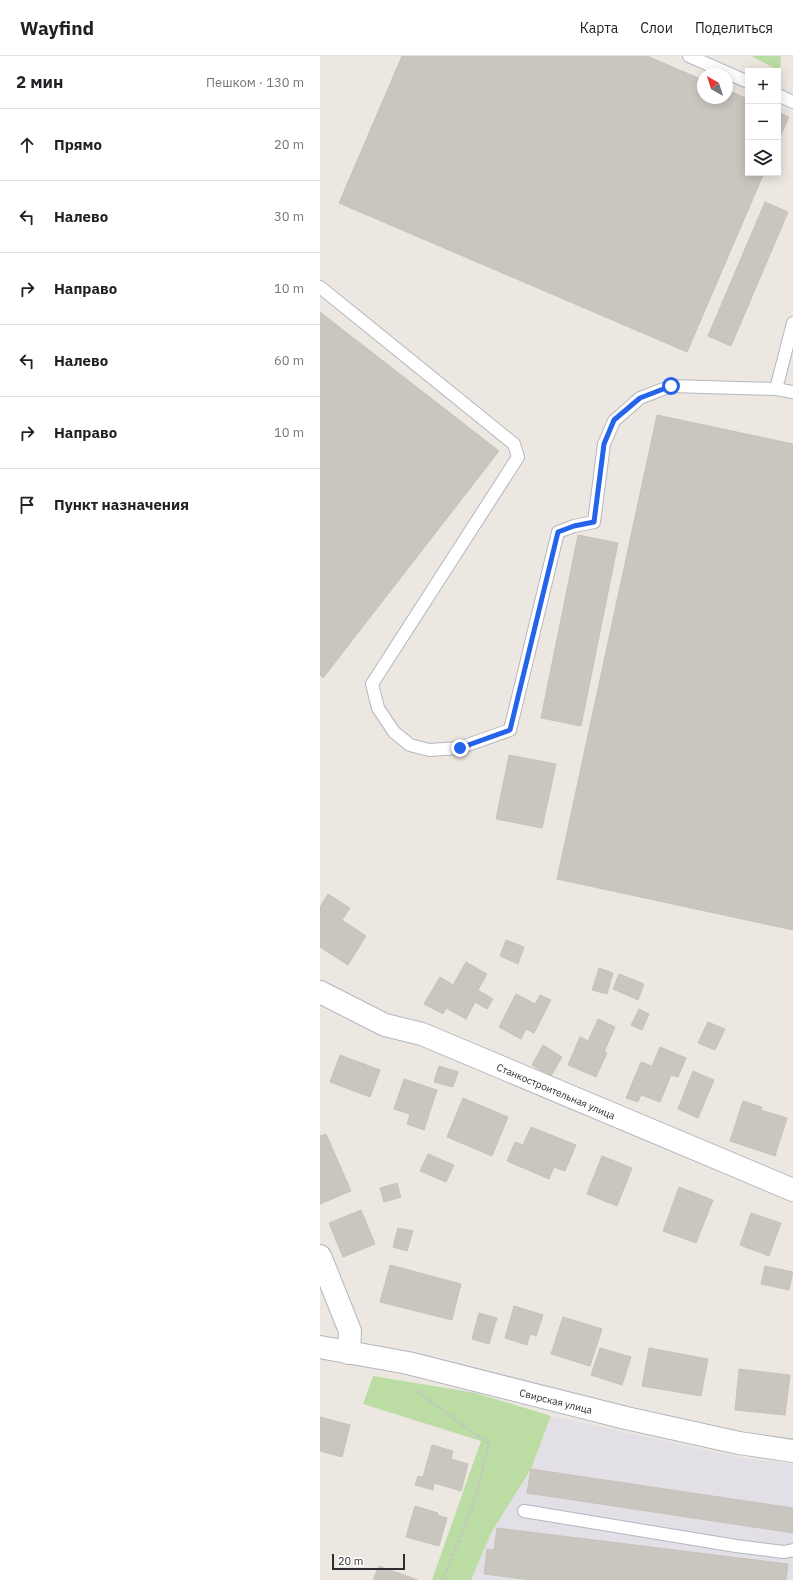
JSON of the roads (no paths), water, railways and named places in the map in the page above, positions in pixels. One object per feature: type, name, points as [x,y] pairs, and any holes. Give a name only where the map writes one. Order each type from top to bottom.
[{"type":"street","name":"Станкостроительная улица","points":[[320,992],[385,1025],[422,1034],[793,1190]]},
{"type":"street","points":[[320,1256],[350,1331],[349,1353]]},
{"type":"street","name":"Свирская улица","points":[[320,1348],[408,1363],[641,1422],[739,1443],[793,1451]]},
{"type":"lane","points":[[689,56],[745,81]]},
{"type":"lane","points":[[781,96],[793,102]]},
{"type":"lane","points":[[320,287],[514,444],[518,457],[372,684],[378,708],[394,732],[410,744],[429,750],[460,748],[510,730],[558,532],[574,526],[594,522],[604,444],[614,420],[640,398],[671,386],[776,389],[793,392]]},
{"type":"lane","points":[[776,389],[793,323]]},
{"type":"lane","points":[[524,1511],[736,1546],[784,1552],[793,1550]]}]
